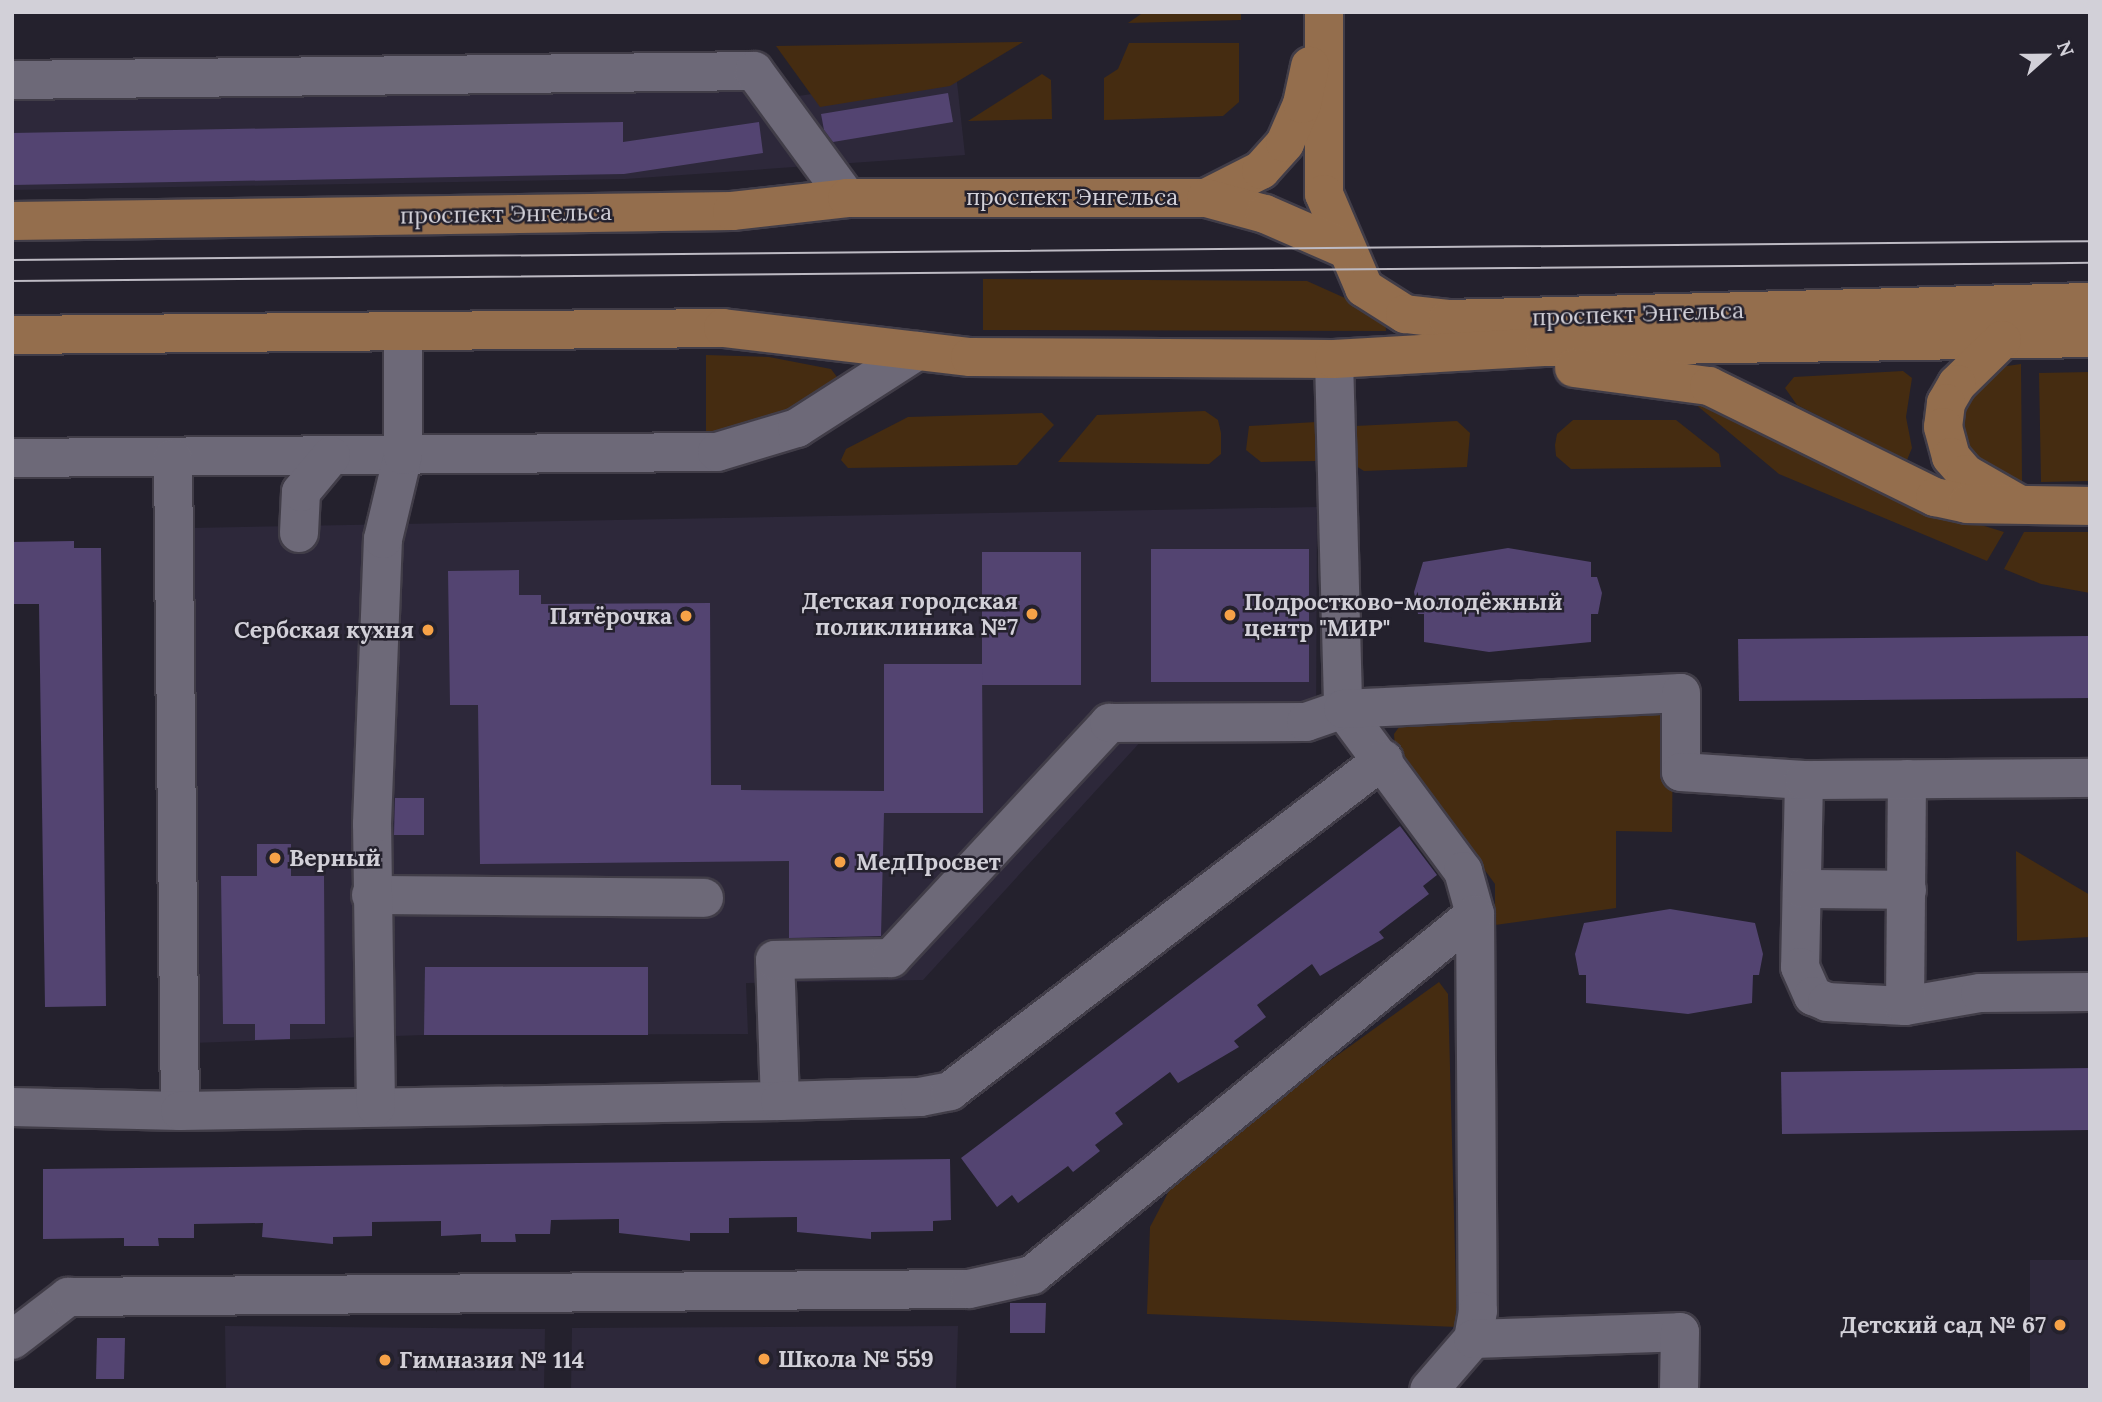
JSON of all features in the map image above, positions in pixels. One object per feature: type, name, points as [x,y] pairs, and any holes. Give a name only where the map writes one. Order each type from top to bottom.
[{"type":"main road","points":[[1206,198],[1261,170],[1285,143],[1302,104],[1322,12]]},
{"type":"main road","points":[[1322,12],[1324,194],[1345,249]]},
{"type":"main road","name":"проспект Энгельса","points":[[12,221],[732,211],[847,198],[1206,198],[1265,214],[1345,249],[1364,288],[1381,303],[1405,314],[1448,319],[2090,302]]},
{"type":"main road","name":"проспект Энгельса","points":[[12,335],[723,328],[970,357],[1334,359],[1454,356],[1544,347],[2090,338]]},
{"type":"main road","name":"проспект Энгельса","points":[[2002,340],[1957,384],[1946,403],[1943,427],[1951,457],[1966,474],[2023,506]]},
{"type":"main road","name":"проспект Энгельса","points":[[1454,356],[1688,380],[1730,395],[1935,497],[2023,506],[2090,506]]},
{"type":"street","points":[[12,80],[754,71],[847,198]]},
{"type":"street","points":[[376,1107],[371,895],[383,539],[403,455],[403,331]]},
{"type":"street","points":[[12,458],[717,452],[797,428],[917,351]]},
{"type":"street","points":[[1334,359],[1343,709],[1384,759],[1464,871],[1475,914],[1478,1311],[1474,1339],[1429,1390]]},
{"type":"street","points":[[299,533],[301,492],[331,456]]},
{"type":"street","points":[[173,458],[180,1111]]},
{"type":"street","points":[[780,1101],[775,960],[891,958],[1109,723],[1306,722],[1343,709],[1681,693],[1681,772],[1804,780],[2090,778]]},
{"type":"street","points":[[12,1107],[180,1111],[780,1101],[920,1097],[950,1091],[1384,759]]},
{"type":"street","points":[[1905,1006],[1906,779]]},
{"type":"street","points":[[1804,780],[1800,967],[1812,996],[1828,1002],[1905,1006],[1980,993],[2090,992]]},
{"type":"street","points":[[1802,889],[1907,890]]},
{"type":"street","points":[[371,895],[705,898]]},
{"type":"street","points":[[12,1340],[68,1297],[969,1289],[1032,1275],[1475,914]]},
{"type":"street","points":[[1474,1339],[1680,1332],[1679,1390]]},
{"type":"shaded area","points":[[1144,12],[1241,12],[1241,20],[1128,23]]},
{"type":"shaded area","points":[[1023,42],[950,86],[820,107],[776,46]]},
{"type":"shaded area","points":[[1129,43],[1239,43],[1239,102],[1223,116],[1104,120],[1104,78],[1118,69]]},
{"type":"shaded area","points":[[956,73],[965,155],[625,179],[12,190],[12,93],[735,85],[757,102]]},
{"type":"shaded area","points":[[1042,74],[1051,80],[1052,119],[968,121]]},
{"type":"shaded area","points":[[983,279],[1307,281],[1385,316],[1386,331],[983,330]]},
{"type":"shaded area","points":[[706,355],[769,357],[831,369],[840,381],[786,416],[706,437]]},
{"type":"shaded area","points":[[2021,364],[2022,482],[2006,482],[1959,446],[1960,402],[2000,367]]},
{"type":"shaded area","points":[[1903,371],[1912,378],[1906,417],[1912,448],[1907,460],[1797,405],[1785,388],[1794,377]]},
{"type":"shaded area","points":[[2090,372],[2090,481],[2041,482],[2039,373]]},
{"type":"shaded area","points":[[1676,388],[1929,509],[2004,532],[1987,561],[1779,474]]},
{"type":"shaded area","points":[[1205,411],[1218,420],[1221,433],[1221,454],[1209,464],[1058,462],[1097,415]]},
{"type":"shaded area","points":[[1042,413],[1054,425],[1017,465],[848,468],[841,460],[846,449],[908,417]]},
{"type":"shaded area","points":[[1573,420],[1676,420],[1719,454],[1721,467],[1571,469],[1556,456],[1555,445],[1557,434]]},
{"type":"shaded area","points":[[1457,421],[1470,433],[1467,467],[1364,471],[1356,466],[1348,434],[1355,426]]},
{"type":"shaded area","points":[[1316,422],[1320,425],[1317,461],[1261,462],[1246,450],[1249,426]]},
{"type":"shaded area","points":[[1317,507],[1316,738],[1143,739],[923,980],[746,983],[748,1034],[424,1035],[192,1043],[190,528]]},
{"type":"shaded area","points":[[2024,532],[2090,532],[2090,593],[2041,584],[2004,569]]},
{"type":"shaded area","points":[[1652,707],[1673,730],[1672,832],[1616,831],[1616,908],[1495,925],[1495,884],[1395,748],[1394,734],[1402,723]]},
{"type":"shaded area","points":[[2016,851],[2090,895],[2090,937],[2017,941]]},
{"type":"shaded area","points":[[1439,982],[1448,994],[1457,1327],[1147,1314],[1150,1227],[1170,1189],[1198,1156]]},
{"type":"shaded area","name":"Детский сад № 67","points":[[2030,1260],[2090,1260],[2090,1390],[2030,1390]]},
{"type":"shaded area","name":"Гимназия № 114","points":[[225,1326],[545,1329],[544,1390],[226,1390]]},
{"type":"shaded area","name":"Школа № 559","points":[[958,1326],[956,1390],[571,1390],[572,1328]]},
{"type":"building","points":[[948,93],[953,122],[833,142],[824,130],[821,114]]},
{"type":"building","points":[[623,122],[623,142],[759,122],[763,153],[624,174],[12,185],[12,133]]},
{"type":"building","points":[[74,541],[74,548],[101,548],[106,1006],[45,1007],[39,604],[12,604],[12,542]]},
{"type":"building","points":[[1508,548],[1591,562],[1591,577],[1597,577],[1602,593],[1598,614],[1591,614],[1591,642],[1489,652],[1424,642],[1424,614],[1418,614],[1414,592],[1423,562]]},
{"type":"building","name":"Подростково-молодёжный центр \"МИР\"","points":[[1151,549],[1309,549],[1309,682],[1151,682]]},
{"type":"building","name":"Детская городская поликлиника №7","points":[[982,552],[1081,552],[1081,685],[982,685]]},
{"type":"building","points":[[519,570],[519,595],[541,595],[541,604],[710,603],[711,785],[741,785],[741,790],[884,791],[884,664],[982,664],[983,813],[884,813],[881,936],[789,938],[789,861],[480,864],[478,705],[450,705],[448,571]]},
{"type":"building","points":[[2090,636],[2090,698],[1739,701],[1738,639]]},
{"type":"building","points":[[395,798],[424,798],[424,835],[394,835]]},
{"type":"building","points":[[1400,826],[1437,875],[1423,886],[1429,894],[1379,932],[1384,938],[1320,976],[1312,964],[1257,1005],[1266,1017],[1234,1041],[1239,1047],[1178,1083],[1170,1072],[1115,1113],[1123,1124],[1095,1145],[1100,1151],[1073,1172],[1068,1166],[1018,1203],[1012,1195],[997,1207],[961,1158]]},
{"type":"building","points":[[257,844],[291,844],[291,876],[324,876],[325,1024],[290,1024],[290,1039],[255,1040],[255,1024],[223,1024],[221,876],[257,876]]},
{"type":"building","points":[[1670,909],[1755,923],[1763,954],[1759,975],[1753,975],[1752,1003],[1688,1014],[1586,1003],[1586,975],[1579,975],[1575,954],[1584,923]]},
{"type":"building","points":[[425,967],[648,967],[648,1035],[424,1035]]},
{"type":"building","points":[[2090,1068],[2090,1130],[1782,1134],[1781,1072]]},
{"type":"building","points":[[950,1159],[951,1220],[933,1221],[933,1231],[871,1232],[871,1239],[797,1232],[797,1217],[729,1218],[729,1233],[690,1233],[690,1241],[619,1233],[619,1219],[551,1220],[550,1234],[515,1234],[516,1242],[481,1242],[481,1234],[441,1236],[441,1221],[372,1222],[372,1236],[333,1237],[333,1244],[262,1237],[263,1223],[194,1224],[194,1238],[158,1238],[159,1246],[124,1246],[124,1238],[43,1239],[43,1169]]},
{"type":"building","points":[[1010,1303],[1046,1303],[1045,1333],[1010,1333]]},
{"type":"building","points":[[97,1338],[125,1338],[124,1379],[96,1379]]},
{"type":"tram line","points":[[12,260],[2090,241]]},
{"type":"tram line","points":[[12,281],[2090,263]]},
{"type":"place","name":"Детская городская поликлиника №7","points":[[1032,614]]},
{"type":"place","name":"Подростково-молодёжный центр \"МИР\"","points":[[1230,615]]},
{"type":"place","name":"Пятёрочка","points":[[686,616]]},
{"type":"place","name":"Сербская кухня","points":[[428,630]]},
{"type":"place","name":"Верный","points":[[275,858]]},
{"type":"place","name":"МедПросвет","points":[[840,862]]},
{"type":"place","name":"Детский сад № 67","points":[[2060,1325]]},
{"type":"place","name":"Школа № 559","points":[[764,1359]]},
{"type":"place","name":"Гимназия № 114","points":[[385,1360]]}]
